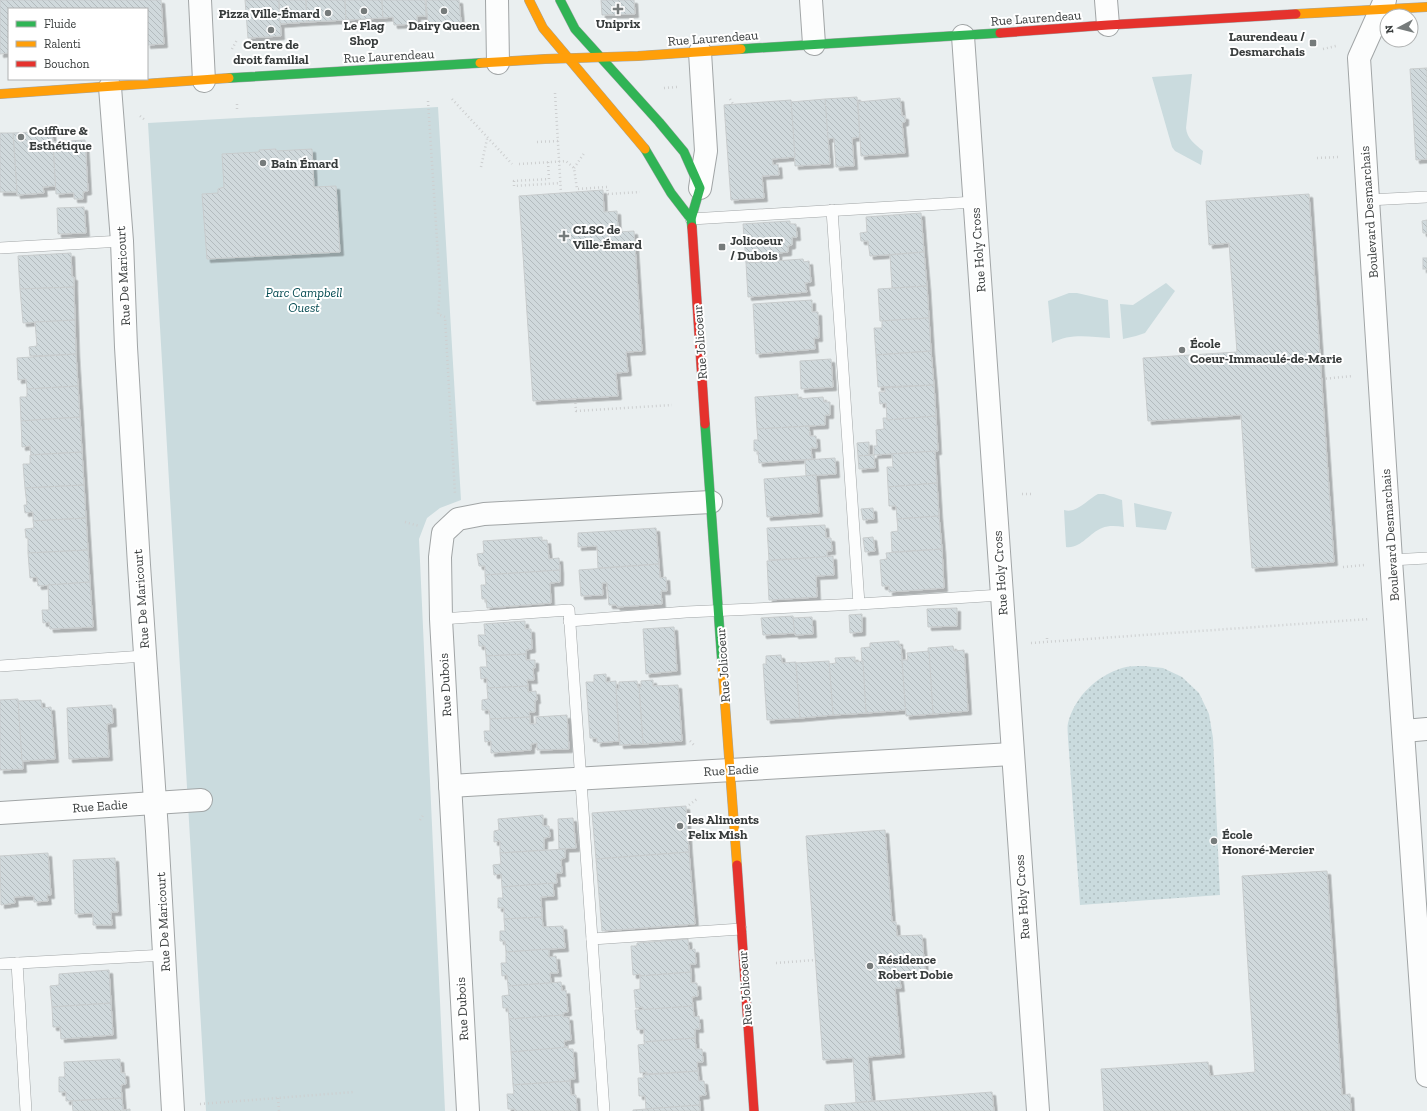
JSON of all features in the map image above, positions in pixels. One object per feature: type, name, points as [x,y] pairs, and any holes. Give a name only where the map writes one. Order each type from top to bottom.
[{"type":"street","points":[[200,0],[204,80]]},
{"type":"street","points":[[497,0],[498,63]]},
{"type":"street","points":[[530,0],[543,28],[648,152],[671,193],[691,219]]},
{"type":"street","points":[[560,0],[575,29],[684,152],[700,188]]},
{"type":"street","points":[[811,0],[814,44]]},
{"type":"street","points":[[1106,0],[1108,25]]},
{"type":"street","name":"Rue Laurendeau","points":[[0,94],[204,80],[963,36],[1383,5],[1427,7]]},
{"type":"street","name":"Boulevard Desmarchais","points":[[1383,5],[1359,58],[1391,560],[1427,1076]]},
{"type":"street","name":"Rue Holy Cross","points":[[963,36],[1038,1111]]},
{"type":"street","name":"Rue Jolicoeur","points":[[700,52],[706,151],[700,188],[691,219],[754,1111]]},
{"type":"street","name":"Rue De Maricourt","points":[[110,87],[122,241],[126,347],[144,656],[165,955],[173,1111]]},
{"type":"street","name":"Rue Dubois","points":[[468,1111],[441,619],[440,556],[444,533],[458,519],[484,514],[711,502]]},
{"type":"street","points":[[1404,730],[1427,729]]},
{"type":"street","name":"Rue Eadie","points":[[450,786],[1012,754]]},
{"type":"street","name":"Rue Eadie","points":[[0,813],[201,800]]},
{"type":"lane","points":[[1368,200],[1427,197]]},
{"type":"lane","points":[[691,219],[975,202]]},
{"type":"lane","points":[[832,210],[859,604]]},
{"type":"lane","points":[[0,248],[122,241]]},
{"type":"lane","points":[[1391,560],[1427,558]]},
{"type":"lane","points":[[570,621],[719,610],[859,604],[1002,595]]},
{"type":"lane","points":[[441,619],[569,610],[604,1111]]},
{"type":"lane","points":[[0,666],[144,656]]},
{"type":"lane","points":[[592,939],[741,929]]},
{"type":"lane","points":[[0,964],[165,955]]},
{"type":"lane","points":[[17,963],[26,1111]]},
{"type":"path","points":[[232,49],[237,40]]},
{"type":"path","points":[[660,88],[683,87]]},
{"type":"path","points":[[555,93],[562,193]]},
{"type":"path","points":[[452,99],[512,164]]},
{"type":"path","points":[[428,101],[440,287],[438,314],[444,317],[455,496]]},
{"type":"path","points":[[237,104],[237,112]]},
{"type":"path","points":[[140,116],[145,120]]},
{"type":"path","points":[[481,167],[488,138]]},
{"type":"path","points":[[537,142],[558,141]]},
{"type":"path","points":[[574,168],[585,152]]},
{"type":"path","points":[[1317,158],[1342,157]]},
{"type":"path","points":[[519,164],[566,161],[574,168],[577,189],[607,187],[608,194],[643,192]]},
{"type":"path","points":[[548,162],[549,179],[514,181],[514,186],[561,183]]},
{"type":"path","points":[[1322,379],[1357,376]]},
{"type":"path","points":[[575,398],[576,411],[672,405]]},
{"type":"path","points":[[1018,494],[1033,494]]},
{"type":"path","points":[[405,522],[424,528]]},
{"type":"path","points":[[1343,567],[1368,565]]},
{"type":"path","points":[[1028,643],[1371,618]]},
{"type":"path","points":[[690,741],[694,745]]},
{"type":"path","points":[[689,805],[697,798]]},
{"type":"path","points":[[420,820],[425,813]]},
{"type":"path","points":[[776,963],[816,960]]},
{"type":"path","points":[[200,1104],[354,1092]]},
{"type":"path","points":[[278,1098],[279,1111]]},
{"type":"green space","points":[[1192,74],[1186,128],[1188,135],[1194,144],[1203,151],[1201,165],[1175,151],[1172,147],[1152,77]]},
{"type":"green space","name":"Parc Campbell Ouest","points":[[438,107],[461,500],[440,508],[427,518],[419,539],[445,1111],[206,1111],[148,123]]},
{"type":"green space","points":[[1166,283],[1175,291],[1145,333],[1123,339],[1120,304],[1133,305]]},
{"type":"green space","points":[[1069,293],[1077,293],[1108,300],[1110,338],[1073,337],[1052,343],[1048,301]]},
{"type":"green space","points":[[1098,494],[1104,494],[1122,500],[1124,527],[1105,527],[1097,530],[1076,546],[1066,547],[1064,510],[1073,510]]},
{"type":"green space","points":[[1134,503],[1172,512],[1166,530],[1136,527]]},
{"type":"green space","points":[[1130,666],[1163,668],[1182,677],[1199,693],[1209,714],[1213,738],[1220,895],[1080,905],[1068,723],[1076,704],[1088,688],[1104,676]]},
{"type":"building","points":[[0,0],[161,0],[164,44],[148,45],[148,8],[8,8],[8,53],[0,54]]},
{"type":"building","points":[[245,0],[279,0],[281,36],[248,38]]},
{"type":"building","points":[[279,0],[306,0],[307,22],[280,24]]},
{"type":"building","points":[[306,0],[345,0],[346,20],[307,22]]},
{"type":"building","points":[[345,0],[382,0],[383,18],[346,20]]},
{"type":"building","points":[[382,0],[425,0],[426,16],[417,16],[417,24],[394,25],[393,17],[383,18]]},
{"type":"building","name":"Dairy Queen","points":[[426,0],[459,0],[461,22],[428,24]]},
{"type":"building","points":[[601,0],[634,0],[635,14],[602,15]]},
{"type":"building","points":[[1427,68],[1427,159],[1416,160],[1410,69]]},
{"type":"building","points":[[857,97],[860,137],[852,138],[854,166],[836,167],[834,138],[827,139],[825,99]]},
{"type":"building","points":[[900,98],[902,116],[905,116],[905,122],[902,123],[905,153],[861,156],[858,102]]},
{"type":"building","points":[[825,99],[830,164],[795,166],[791,102]]},
{"type":"building","points":[[791,100],[795,157],[772,159],[773,165],[778,164],[779,175],[762,176],[764,198],[731,200],[724,105]]},
{"type":"building","points":[[52,131],[56,186],[43,187],[44,193],[17,195],[13,133]]},
{"type":"building","points":[[0,133],[13,133],[17,192],[0,192]]},
{"type":"building","points":[[85,140],[88,191],[83,192],[83,199],[74,199],[74,193],[56,194],[53,142]]},
{"type":"building","name":"Bain Émard","points":[[276,149],[276,151],[312,149],[314,187],[336,186],[340,252],[207,259],[202,194],[218,193],[218,189],[224,187],[222,154],[259,152],[259,150]]},
{"type":"building","points":[[603,190],[604,212],[617,211],[618,232],[634,231],[642,351],[626,352],[628,372],[616,373],[618,396],[533,401],[519,196]]},
{"type":"building","points":[[1309,194],[1334,562],[1252,568],[1241,415],[1148,421],[1143,358],[1237,352],[1229,243],[1209,245],[1206,201]]},
{"type":"building","points":[[84,207],[86,233],[58,234],[57,208]]},
{"type":"building","points":[[921,213],[924,252],[870,256],[868,241],[861,241],[860,233],[867,232],[866,217]]},
{"type":"building","points":[[1427,220],[1427,233],[1423,233],[1422,221]]},
{"type":"building","points":[[790,221],[790,224],[796,224],[797,237],[792,237],[792,245],[788,246],[788,252],[778,253],[779,260],[746,263],[743,224]]},
{"type":"building","points":[[924,252],[927,286],[892,288],[890,255]]},
{"type":"building","points":[[71,253],[74,287],[20,289],[18,256]]},
{"type":"building","points":[[1423,258],[1427,258],[1427,269],[1423,269]]},
{"type":"building","points":[[803,259],[804,262],[809,261],[811,282],[805,283],[807,292],[748,297],[746,263]]},
{"type":"building","points":[[927,286],[929,318],[880,321],[878,289]]},
{"type":"building","points":[[74,287],[75,320],[23,323],[20,289]]},
{"type":"building","points":[[812,300],[812,312],[818,312],[819,338],[814,338],[815,349],[756,354],[753,304]]},
{"type":"building","points":[[929,318],[931,351],[876,355],[874,328],[882,328],[882,321]]},
{"type":"building","points":[[75,320],[76,354],[30,356],[29,347],[37,346],[35,322]]},
{"type":"building","points":[[931,351],[934,385],[878,387],[876,355]]},
{"type":"building","points":[[76,354],[78,386],[27,389],[26,379],[18,380],[17,358]]},
{"type":"building","points":[[831,359],[833,387],[801,389],[800,361]]},
{"type":"building","points":[[934,385],[936,416],[887,420],[886,403],[880,404],[879,392],[885,392],[885,388]]},
{"type":"building","points":[[78,386],[80,417],[21,421],[20,397],[27,397],[27,389]]},
{"type":"building","points":[[798,394],[798,399],[823,397],[824,402],[830,402],[830,415],[825,415],[825,425],[757,429],[755,397]]},
{"type":"building","points":[[936,416],[938,451],[874,455],[874,446],[877,446],[876,430],[884,429],[883,418],[887,418],[887,420]]},
{"type":"building","points":[[80,417],[82,452],[31,455],[30,446],[22,447],[21,421]]},
{"type":"building","points":[[809,426],[810,436],[816,436],[817,448],[811,448],[812,459],[759,463],[758,451],[754,451],[754,440],[758,440],[757,429]]},
{"type":"building","points":[[869,442],[869,455],[858,456],[857,443]]},
{"type":"building","points":[[935,451],[937,483],[888,487],[887,467],[893,467],[892,454]]},
{"type":"building","points":[[82,452],[84,485],[25,488],[23,464],[30,464],[30,455]]},
{"type":"building","points":[[874,455],[875,468],[859,469],[858,456]]},
{"type":"building","points":[[835,458],[836,474],[806,476],[805,460]]},
{"type":"building","points":[[816,475],[819,513],[767,517],[764,479]]},
{"type":"building","points":[[937,483],[939,516],[897,519],[896,506],[889,506],[888,487]]},
{"type":"building","points":[[84,485],[86,518],[33,521],[33,512],[25,513],[24,505],[27,505],[25,488]]},
{"type":"building","points":[[873,508],[874,519],[863,520],[861,509]]},
{"type":"building","points":[[939,516],[942,549],[892,552],[891,532],[898,531],[897,519]]},
{"type":"building","points":[[86,518],[88,550],[28,553],[28,538],[26,538],[25,529],[34,528],[33,521]]},
{"type":"building","points":[[825,525],[826,538],[831,538],[832,551],[827,551],[827,557],[769,560],[767,528]]},
{"type":"building","points":[[656,528],[659,564],[598,568],[597,546],[578,547],[578,533]]},
{"type":"building","points":[[542,537],[542,541],[547,540],[549,559],[559,558],[560,570],[485,575],[485,566],[479,566],[477,554],[484,553],[483,541]]},
{"type":"building","points":[[873,537],[875,551],[865,552],[863,538]]},
{"type":"building","points":[[942,549],[944,588],[889,592],[889,586],[882,586],[880,560],[887,559],[886,553]]},
{"type":"building","points":[[88,550],[90,582],[38,586],[37,577],[30,578],[28,553]]},
{"type":"building","points":[[833,556],[834,575],[816,576],[817,597],[769,600],[767,561]]},
{"type":"building","points":[[659,564],[660,578],[666,577],[667,591],[661,591],[662,604],[617,607],[616,605],[609,605],[607,583],[602,583],[603,595],[581,596],[579,570]]},
{"type":"building","points":[[560,570],[560,582],[550,583],[551,603],[487,608],[486,599],[482,599],[481,585],[486,585],[485,575]]},
{"type":"building","points":[[90,582],[93,627],[50,629],[49,622],[43,623],[42,610],[49,610],[48,585]]},
{"type":"building","points":[[957,608],[957,626],[928,627],[927,609]]},
{"type":"building","points":[[862,614],[862,632],[850,633],[849,615]]},
{"type":"building","points":[[793,616],[795,633],[763,635],[761,618]]},
{"type":"building","points":[[812,617],[813,634],[795,635],[793,618]]},
{"type":"building","points":[[525,621],[525,629],[531,629],[532,649],[526,650],[526,654],[486,656],[485,646],[479,646],[478,635],[485,635],[484,624]]},
{"type":"building","points":[[674,627],[677,671],[646,674],[643,629]]},
{"type":"building","points":[[899,641],[899,646],[901,646],[906,710],[866,713],[861,648],[870,647],[870,643]]},
{"type":"building","points":[[953,646],[954,651],[964,650],[968,711],[933,714],[928,648]]},
{"type":"building","points":[[929,651],[933,714],[906,716],[902,660],[908,660],[907,653]]},
{"type":"building","points":[[526,654],[526,660],[535,660],[535,668],[533,668],[534,680],[527,680],[528,686],[487,688],[487,678],[481,679],[480,667],[487,667],[486,656]]},
{"type":"building","points":[[781,655],[782,663],[796,662],[800,718],[767,720],[763,664],[766,664],[766,656]]},
{"type":"building","points":[[855,657],[855,662],[863,661],[866,713],[833,715],[829,664],[836,663],[835,658]]},
{"type":"building","points":[[829,661],[833,715],[800,718],[796,663]]},
{"type":"building","points":[[606,674],[606,682],[616,681],[619,741],[597,743],[597,738],[590,738],[586,682],[594,682],[594,675]]},
{"type":"building","points":[[653,680],[653,686],[678,685],[682,741],[643,744],[639,687],[641,687],[641,681]]},
{"type":"building","points":[[637,681],[638,688],[639,687],[643,744],[620,745],[616,689],[619,689],[619,682]]},
{"type":"building","points":[[528,686],[528,692],[536,691],[537,700],[535,700],[535,712],[529,712],[530,717],[490,719],[489,710],[482,710],[482,700],[488,699],[487,688]]},
{"type":"building","points":[[18,699],[23,769],[0,770],[0,700]]},
{"type":"building","points":[[41,700],[42,708],[51,707],[55,759],[22,761],[18,701]]},
{"type":"building","points":[[112,705],[113,723],[107,724],[109,757],[69,759],[67,708]]},
{"type":"building","points":[[567,715],[569,749],[537,750],[537,743],[531,744],[531,750],[491,753],[491,741],[485,742],[484,731],[490,731],[490,719],[530,717],[530,724],[536,724],[536,717]]},
{"type":"building","points":[[686,806],[689,852],[596,859],[592,813]]},
{"type":"building","points":[[543,815],[543,826],[549,826],[550,837],[544,838],[544,850],[500,853],[500,841],[494,842],[494,831],[499,830],[498,819]]},
{"type":"building","points":[[573,818],[576,848],[559,849],[558,819]]},
{"type":"building","name":"Résidence Robert Dobie","points":[[885,830],[892,922],[896,922],[897,936],[922,935],[925,972],[899,973],[901,988],[895,988],[901,1054],[868,1057],[872,1101],[856,1103],[853,1058],[823,1060],[806,836]]},
{"type":"building","points":[[565,849],[565,858],[561,859],[562,873],[556,873],[557,883],[502,887],[501,874],[494,875],[493,865],[501,864],[500,853]]},
{"type":"building","points":[[689,852],[695,924],[602,931],[596,859]]},
{"type":"building","points":[[48,853],[51,895],[47,895],[48,901],[34,902],[34,896],[14,897],[15,903],[1,905],[0,856]]},
{"type":"building","points":[[115,858],[118,912],[111,912],[112,925],[93,925],[93,913],[75,914],[73,860]]},
{"type":"building","points":[[1327,871],[1342,1095],[1350,1094],[1351,1111],[1104,1111],[1101,1069],[1208,1062],[1210,1076],[1255,1072],[1242,876]]},
{"type":"building","points":[[553,883],[554,896],[541,897],[542,917],[504,919],[504,908],[498,908],[498,898],[503,898],[502,887]]},
{"type":"building","points":[[542,917],[543,927],[563,926],[565,948],[506,952],[505,941],[500,941],[500,931],[505,931],[504,919]]},
{"type":"building","points":[[688,939],[689,950],[695,949],[696,964],[690,964],[691,972],[640,976],[640,974],[633,975],[631,946],[637,946],[637,943]]},
{"type":"building","points":[[549,949],[549,957],[556,956],[558,973],[550,973],[551,983],[508,986],[507,975],[502,976],[501,963],[506,963],[506,952]]},
{"type":"building","points":[[109,970],[111,1003],[52,1007],[50,986],[59,985],[59,974]]},
{"type":"building","points":[[691,972],[691,983],[697,983],[698,996],[692,997],[693,1006],[643,1010],[643,1007],[636,1008],[634,990],[640,989],[640,976]]},
{"type":"building","points":[[561,982],[562,991],[566,990],[568,1012],[563,1013],[563,1015],[509,1019],[508,1008],[503,1008],[502,996],[509,995],[508,986]]},
{"type":"building","points":[[111,1003],[113,1035],[61,1039],[60,1027],[53,1027],[52,1007]]},
{"type":"building","points":[[693,1006],[694,1017],[699,1016],[700,1029],[695,1029],[695,1038],[644,1042],[644,1029],[637,1030],[635,1010]]},
{"type":"building","points":[[563,1015],[563,1017],[569,1017],[571,1040],[564,1041],[565,1048],[511,1052],[509,1019]]},
{"type":"building","points":[[695,1038],[696,1049],[702,1049],[703,1062],[697,1062],[698,1071],[646,1074],[647,1072],[640,1073],[638,1045],[645,1044],[644,1042]]},
{"type":"building","points":[[568,1047],[568,1049],[573,1049],[575,1079],[570,1079],[570,1081],[513,1085],[511,1052]]},
{"type":"building","points":[[120,1059],[121,1073],[125,1073],[126,1084],[121,1085],[122,1098],[66,1101],[66,1092],[59,1092],[59,1077],[65,1077],[64,1062]]},
{"type":"building","points":[[698,1071],[699,1081],[704,1081],[706,1095],[699,1096],[700,1105],[646,1109],[645,1096],[639,1096],[638,1078],[644,1078],[644,1075]]},
{"type":"building","points":[[570,1081],[571,1095],[576,1095],[577,1111],[515,1111],[515,1109],[508,1109],[507,1094],[514,1094],[513,1085]]},
{"type":"building","points":[[992,1092],[994,1111],[825,1111],[825,1105]]},
{"type":"building","points":[[122,1098],[123,1110],[130,1109],[130,1111],[73,1111],[72,1101]]},
{"type":"building","points":[[700,1105],[700,1111],[633,1111],[633,1110]]},
{"type":"traffic: fast","points":[[560,0],[575,29],[684,152],[700,188],[691,219],[692,227]]},
{"type":"traffic: fast","points":[[741,49],[1000,33]]},
{"type":"traffic: fast","points":[[229,78],[480,63]]},
{"type":"traffic: fast","points":[[645,149],[671,193],[691,219]]},
{"type":"traffic: fast","points":[[705,424],[722,663]]},
{"type":"traffic: slow","points":[[529,0],[543,28],[645,149]]},
{"type":"traffic: slow","points":[[1296,14],[1427,7]]},
{"type":"traffic: slow","points":[[480,63],[638,56],[741,49]]},
{"type":"traffic: slow","points":[[0,94],[229,78]]},
{"type":"traffic: slow","points":[[722,663],[737,865]]},
{"type":"traffic: jam","points":[[1000,33],[1296,14]]},
{"type":"traffic: jam","points":[[692,227],[705,424]]},
{"type":"traffic: jam","points":[[737,865],[754,1111]]},
{"type":"place","name":"Uniprix","points":[[618,9]]},
{"type":"place","name":"Le Flag Shop","points":[[364,11]]},
{"type":"place","name":"Dairy Queen","points":[[444,11]]},
{"type":"place","name":"Pizza Ville-Émard","points":[[328,13]]},
{"type":"place","name":"Centre de droit familial","points":[[271,30]]},
{"type":"place","name":"Laurendeau / Desmarchais","points":[[1313,43]]},
{"type":"place","name":"Coiffure & Esthétique","points":[[21,137]]},
{"type":"place","name":"Bain Émard","points":[[263,163]]},
{"type":"place","name":"CLSC de Ville-Émard","points":[[564,236]]},
{"type":"place","name":"Jolicoeur / Dubois","points":[[722,247]]},
{"type":"place","name":"École Coeur-Immaculé-de-Marie","points":[[1182,350]]},
{"type":"place","name":"les Aliments Felix Mish","points":[[680,826]]},
{"type":"place","name":"École Honoré-Mercier","points":[[1214,841]]},
{"type":"place","name":"Résidence Robert Dobie","points":[[870,966]]}]
